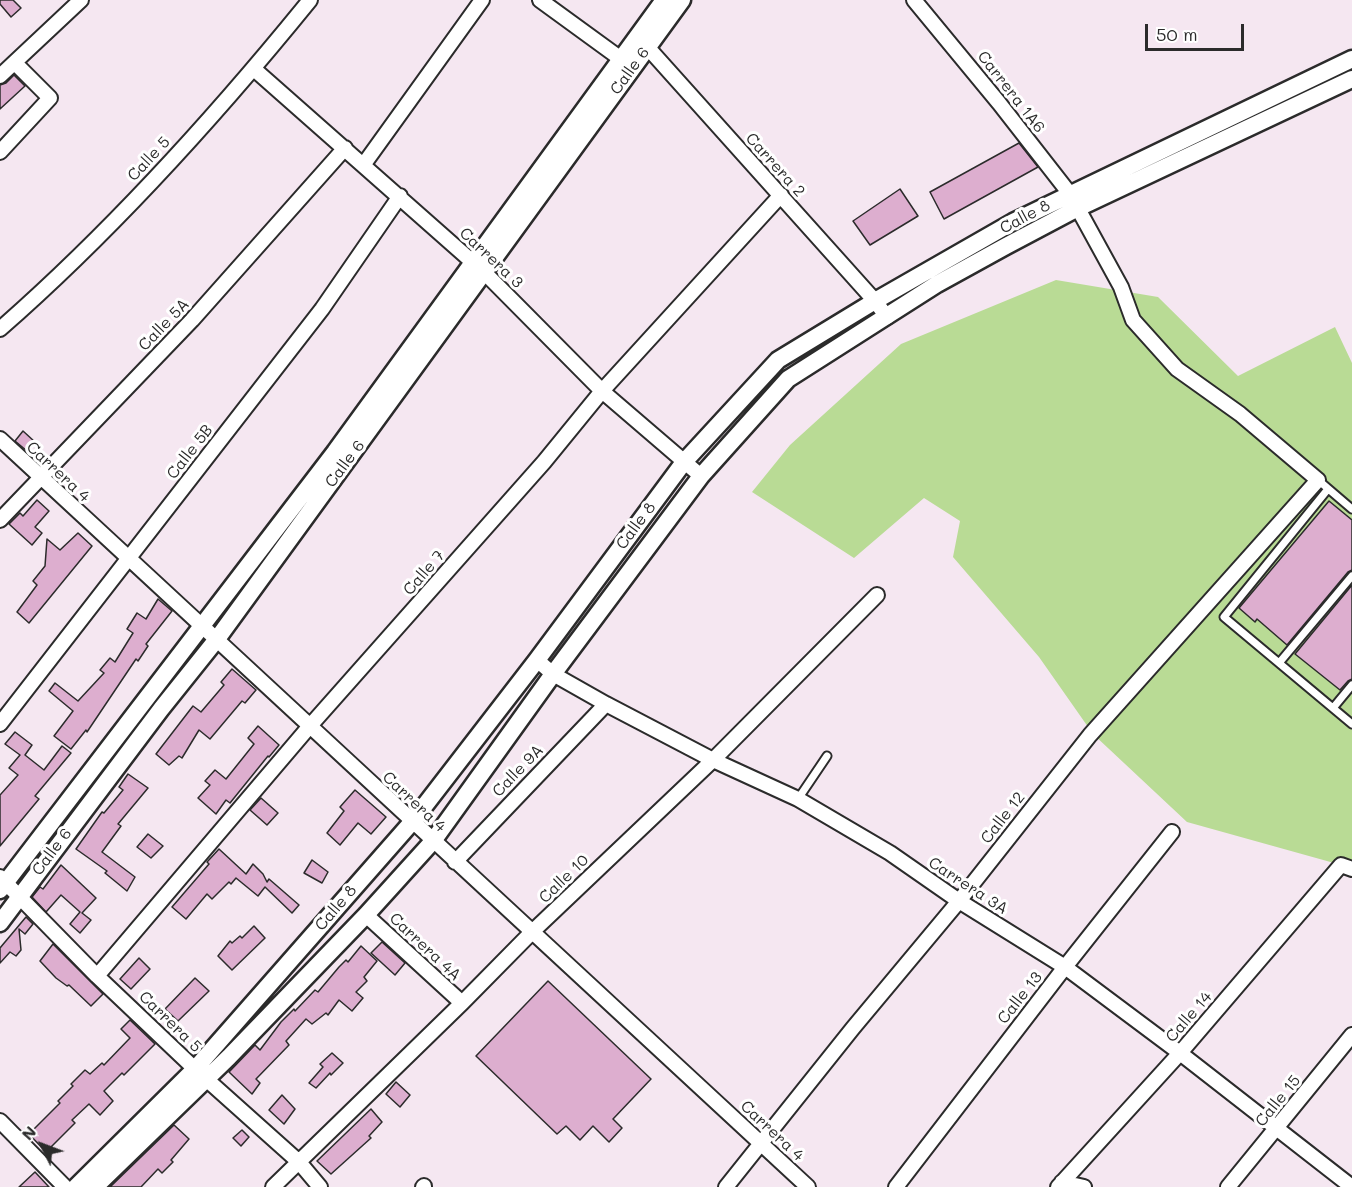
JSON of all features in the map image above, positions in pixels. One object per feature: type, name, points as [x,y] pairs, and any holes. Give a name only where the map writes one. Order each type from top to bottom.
[{"type":"street","points":[[0,76],[81,0]]},
{"type":"street","name":"Calle 5","points":[[0,329],[105,232],[254,69],[310,0]]},
{"type":"street","points":[[364,164],[482,0]]},
{"type":"street","points":[[540,0],[621,59]]},
{"type":"street","name":"Calle 6","points":[[479,267],[621,59],[643,42],[664,0]]},
{"type":"street","name":"Calle 6","points":[[0,923],[161,709],[217,639],[341,457],[643,42],[682,0]]},
{"type":"street","name":"Carrera 1A6","points":[[914,0],[999,103],[1073,201],[1121,287],[1133,320],[1177,369],[1240,414],[1323,484]]},
{"type":"street","name":"Carrera 2","points":[[643,42],[887,316]]},
{"type":"street","name":"Calle 8","points":[[76,1187],[201,1074],[366,915],[433,841],[701,476],[788,379],[1073,201],[1352,59]]},
{"type":"street","points":[[0,152],[50,98],[15,63]]},
{"type":"street","name":"Carrera 3","points":[[254,69],[479,267],[602,391],[701,476]]},
{"type":"street","name":"Calle 8","points":[[95,1187],[201,1074],[412,822],[537,660],[684,462],[778,360],[1013,222],[1073,201],[1352,79]]},
{"type":"street","name":"Calle 5A","points":[[0,520],[192,320],[345,148]]},
{"type":"street","name":"Calle 7","points":[[97,976],[309,727],[544,462],[602,391],[781,195]]},
{"type":"street","name":"Calle 5B","points":[[0,724],[322,309],[400,196]]},
{"type":"street","name":"Carrera 4","points":[[0,439],[39,478],[217,639],[309,727],[808,1187]]},
{"type":"street","name":"Calle 6","points":[[2,883],[202,626],[341,457]]},
{"type":"street","name":"Calle 12","points":[[726,1187],[853,1028],[959,901],[1090,735],[1323,484]]},
{"type":"street","name":"Calle 10","points":[[273,1187],[462,1004],[532,932],[713,760],[877,595]]},
{"type":"street","name":"Carrera 3A","points":[[537,660],[554,674],[606,704],[713,760],[798,799],[890,853],[959,901],[1065,967],[1352,1187]]},
{"type":"street","points":[[147,698],[161,709]]},
{"type":"street","name":"Calle 9A","points":[[455,861],[606,704]]},
{"type":"street","name":"Calle 13","points":[[896,1187],[1172,832]]},
{"type":"street","name":"Calle 14","points":[[1060,1185],[1346,867]]},
{"type":"street","name":"Carrera 5","points":[[2,883],[19,896],[97,976],[201,1074],[299,1162],[320,1187]]},
{"type":"street","name":"Carrera 4A","points":[[366,915],[462,1004]]},
{"type":"street","name":"Calle 15","points":[[1228,1187],[1352,1035]]},
{"type":"street","points":[[0,1121],[65,1187]]},
{"type":"street","points":[[1060,1185],[1084,1187]]},
{"type":"lane","points":[[1352,509],[1323,484],[1224,617],[1352,724]]},
{"type":"lane","points":[[1279,663],[1352,576]]},
{"type":"lane","points":[[1333,708],[1352,685]]},
{"type":"lane","points":[[798,799],[827,756]]},
{"type":"green space","points":[[1056,280],[1158,297],[1238,376],[1335,327],[1352,363],[1352,868],[1187,822],[1093,734],[1039,657],[953,557],[960,521],[924,498],[854,558],[752,492],[790,445],[901,344]]},
{"type":"building","points":[[0,0],[13,0],[21,8],[11,17],[0,4]]},
{"type":"building","points":[[14,75],[25,86],[0,109],[0,85],[6,83]]},
{"type":"building","points":[[1019,143],[1038,167],[944,219],[930,192]]},
{"type":"building","points":[[900,189],[918,216],[870,245],[853,221]]},
{"type":"building","points":[[23,431],[35,442],[27,451],[15,441]]},
{"type":"building","points":[[37,500],[49,511],[35,527],[42,533],[32,545],[9,524],[20,513],[23,516]]},
{"type":"building","points":[[1329,501],[1352,520],[1352,570],[1287,645],[1257,619],[1255,622],[1239,608]]},
{"type":"building","points":[[78,533],[92,546],[29,623],[17,612],[37,585],[33,581],[45,566],[47,539],[60,550]]},
{"type":"building","points":[[1352,585],[1352,679],[1340,690],[1295,654]]},
{"type":"building","points":[[158,599],[172,611],[146,644],[148,646],[138,661],[136,659],[87,732],[86,730],[71,749],[54,736],[73,711],[49,691],[55,683],[78,701],[104,673],[100,670],[110,658],[115,662],[133,633],[127,629],[137,613],[146,619]]},
{"type":"building","points":[[232,669],[256,690],[245,703],[242,701],[210,739],[199,730],[182,758],[179,756],[169,765],[156,754],[193,706],[201,712],[224,685],[221,682]]},
{"type":"building","points":[[258,726],[279,745],[230,803],[226,800],[216,814],[198,798],[210,785],[205,781],[215,770],[226,779],[254,744],[248,738]]},
{"type":"building","points":[[15,732],[32,745],[25,755],[44,770],[62,746],[71,753],[35,796],[39,799],[0,846],[0,795],[18,775],[9,768],[20,755],[5,744]]},
{"type":"building","points":[[128,774],[148,788],[118,824],[121,826],[102,852],[135,877],[127,891],[105,873],[107,871],[76,849],[102,812],[104,813],[123,790],[119,787]]},
{"type":"building","points":[[355,790],[386,817],[371,834],[358,823],[340,845],[327,833],[344,811],[340,807]]},
{"type":"building","points":[[261,798],[278,813],[267,825],[250,810]]},
{"type":"building","points":[[148,834],[163,846],[151,858],[137,847]]},
{"type":"building","points":[[219,849],[246,874],[253,864],[267,882],[269,879],[299,905],[292,913],[265,887],[258,896],[236,878],[212,899],[207,894],[186,919],[172,907]]},
{"type":"building","points":[[312,860],[328,872],[322,883],[304,873]]},
{"type":"building","points":[[61,865],[96,898],[82,913],[91,920],[80,933],[70,924],[80,912],[61,895],[46,912],[32,897],[40,887],[43,889]]},
{"type":"building","points":[[26,917],[33,924],[25,934],[19,929],[21,950],[16,956],[10,952],[0,963],[0,948]]},
{"type":"building","points":[[254,926],[265,938],[232,970],[218,956],[230,941],[232,943],[240,936],[242,938]]},
{"type":"building","points":[[382,942],[405,963],[395,975],[371,953]]},
{"type":"building","points":[[53,944],[103,994],[91,1006],[69,985],[67,986],[56,978],[40,961]]},
{"type":"building","points":[[361,946],[377,961],[364,977],[367,981],[356,992],[363,998],[352,1011],[339,1000],[328,1015],[326,1013],[312,1024],[306,1019],[286,1041],[289,1045],[256,1079],[260,1083],[252,1094],[229,1072],[255,1045],[260,1050],[281,1022],[315,990],[318,992]]},
{"type":"building","points":[[139,958],[150,969],[131,989],[120,979]]},
{"type":"building","points":[[195,978],[209,991],[178,1021],[165,1009]]},
{"type":"building","points":[[548,981],[651,1079],[613,1119],[622,1128],[609,1142],[593,1126],[580,1140],[566,1126],[557,1134],[476,1056]]},
{"type":"building","points":[[130,1020],[155,1044],[104,1091],[113,1101],[100,1115],[89,1104],[72,1120],[75,1123],[46,1152],[29,1134],[60,1103],[58,1101],[85,1070],[90,1074],[102,1063],[104,1065],[130,1038],[121,1029]]},
{"type":"building","points":[[332,1053],[343,1063],[316,1088],[309,1083],[323,1067],[320,1064]]},
{"type":"building","points":[[396,1082],[410,1095],[400,1107],[386,1094]]},
{"type":"building","points":[[282,1095],[295,1109],[284,1124],[269,1110]]},
{"type":"building","points":[[371,1109],[382,1122],[369,1136],[371,1138],[331,1174],[317,1161]]},
{"type":"building","points":[[174,1125],[189,1139],[162,1173],[158,1169],[141,1187],[110,1187]]},
{"type":"building","points":[[242,1130],[249,1137],[241,1146],[233,1138]]},
{"type":"building","points":[[35,1172],[49,1187],[19,1187]]}]
